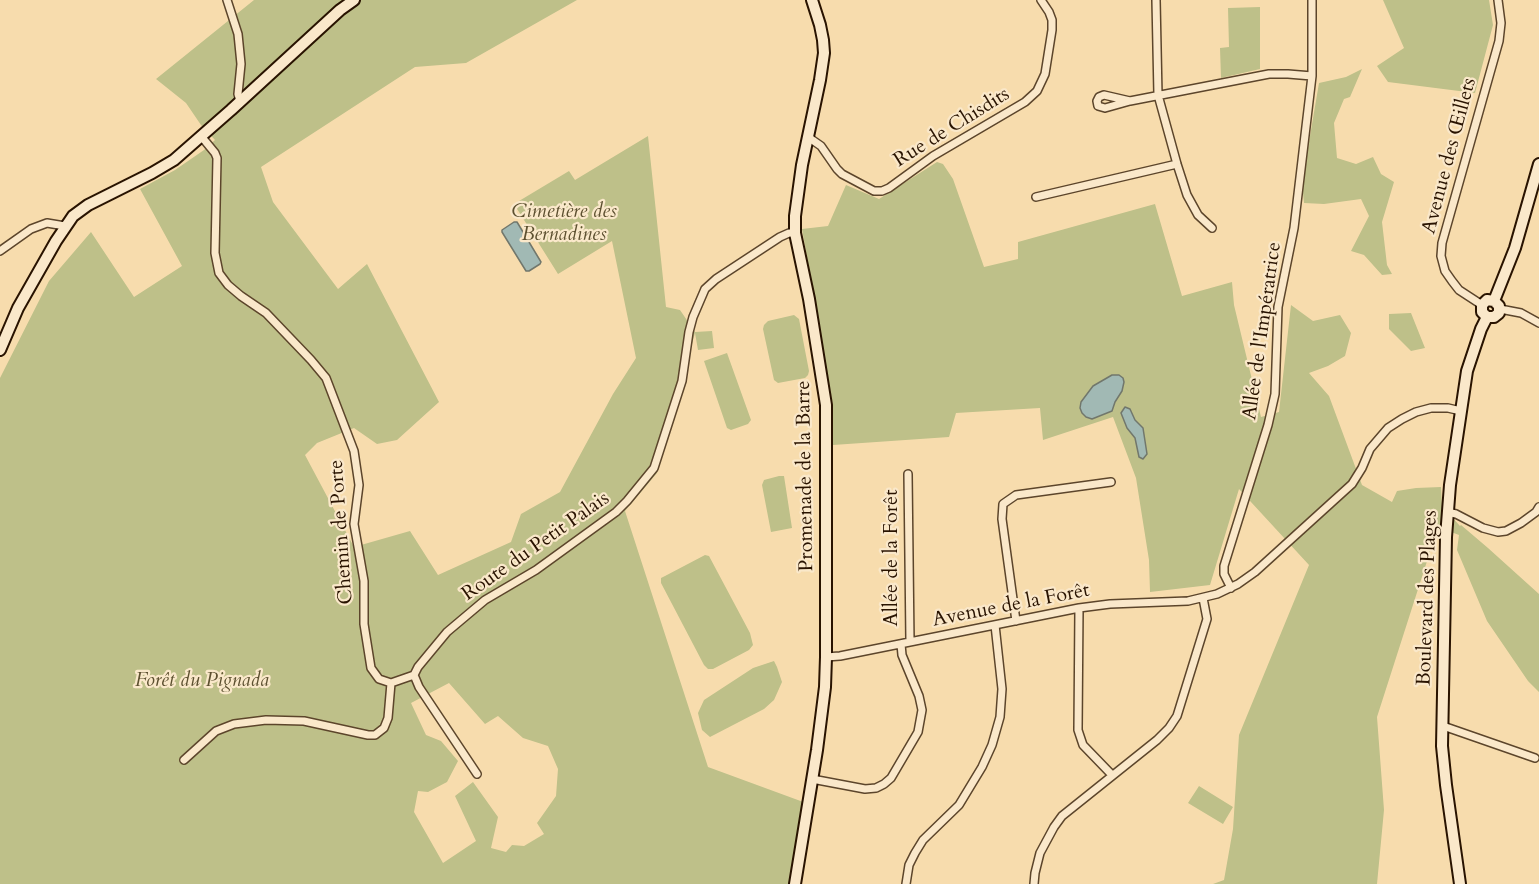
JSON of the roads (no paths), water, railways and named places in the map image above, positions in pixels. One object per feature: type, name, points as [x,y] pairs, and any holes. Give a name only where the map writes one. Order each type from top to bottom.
[{"type":"main road","points":[[0,350],[18,308],[73,216],[88,205],[163,167],[174,159],[354,0]]},
{"type":"main road","name":"Promenade de la Barre","points":[[795,884],[824,697],[826,657],[826,405],[809,299],[795,233],[802,165],[824,53],[820,25],[812,0]]},
{"type":"main road","points":[[1497,305],[1487,300],[1482,305],[1482,312],[1490,318],[1497,315],[1497,305],[1539,164]]},
{"type":"main road","name":"Boulevard des Plages","points":[[1460,884],[1442,746],[1447,512],[1467,371],[1487,317]]},
{"type":"street","points":[[227,0],[238,34],[241,64],[238,94],[240,101]]},
{"type":"street","name":"Rue de Chisdits","points":[[808,136],[821,146],[842,174],[874,191],[889,188],[933,156],[1025,102],[1037,90],[1045,74],[1052,30],[1052,20],[1041,0]]},
{"type":"street","points":[[1156,0],[1158,95],[1187,195],[1198,215],[1212,228]]},
{"type":"street","name":"Allée de l'Impératrice","points":[[1231,588],[1224,574],[1224,566],[1268,425],[1275,394],[1278,308],[1294,228],[1312,76],[1312,0]]},
{"type":"street","name":"Avenue des Œillets","points":[[1482,305],[1459,290],[1445,271],[1441,256],[1442,243],[1499,40],[1501,23],[1498,0]]},
{"type":"street","points":[[1130,101],[1269,74],[1312,76]]},
{"type":"street","name":"Chemin de Porte","points":[[201,136],[218,158],[215,253],[219,273],[228,285],[266,313],[326,378],[354,451],[359,485],[354,524],[364,581],[364,624],[372,668],[379,679],[391,683]]},
{"type":"street","points":[[1036,197],[1177,164]]},
{"type":"street","points":[[0,251],[31,229],[48,223],[65,226]]},
{"type":"street","name":"Route du Petit Palais","points":[[414,675],[447,632],[485,600],[536,570],[616,512],[627,501],[654,468],[682,381],[691,324],[705,289],[716,279],[780,237],[795,233]]},
{"type":"street","points":[[1497,305],[1521,312],[1539,322]]},
{"type":"street","name":"Avenue de la Forêt","points":[[826,657],[1079,608],[1110,604],[1188,601],[1231,588],[1255,572],[1352,484],[1370,449],[1388,428],[1416,412],[1431,408],[1461,411]]},
{"type":"street","name":"Allée de la Forêt","points":[[812,779],[865,789],[876,788],[891,778],[918,732],[922,710],[919,696],[902,655],[906,643],[908,474]]},
{"type":"street","points":[[1016,621],[1002,519],[1003,504],[1016,495],[1111,482]]},
{"type":"street","points":[[1447,512],[1498,532],[1521,524],[1539,507]]},
{"type":"street","points":[[1034,884],[1040,853],[1062,816],[1157,740],[1177,716],[1207,619],[1203,598]]},
{"type":"street","points":[[1079,608],[1078,730],[1083,745],[1112,775]]},
{"type":"street","points":[[906,884],[909,865],[923,840],[959,805],[982,767],[992,745],[1000,717],[1002,689],[995,625]]},
{"type":"street","points":[[184,760],[216,731],[234,724],[266,720],[304,721],[375,735],[384,728],[388,718],[391,683],[414,675],[419,687],[477,774]]},
{"type":"street","points":[[1443,726],[1535,758]]},
{"type":"water","points":[[517,222],[541,262],[529,271],[526,271],[502,232]]},
{"type":"water","points":[[1112,375],[1119,375],[1124,382],[1112,411],[1092,419],[1086,417],[1080,408],[1081,402],[1093,386]]},
{"type":"water","points":[[1125,407],[1130,409],[1135,420],[1143,428],[1147,454],[1143,459],[1139,457],[1135,438],[1127,428],[1121,413]]},
{"type":"park label","name":"Cimetière des Bernadines","points":[[564,224]]},
{"type":"park label","name":"Forêt du Pignada","points":[[202,681]]}]
